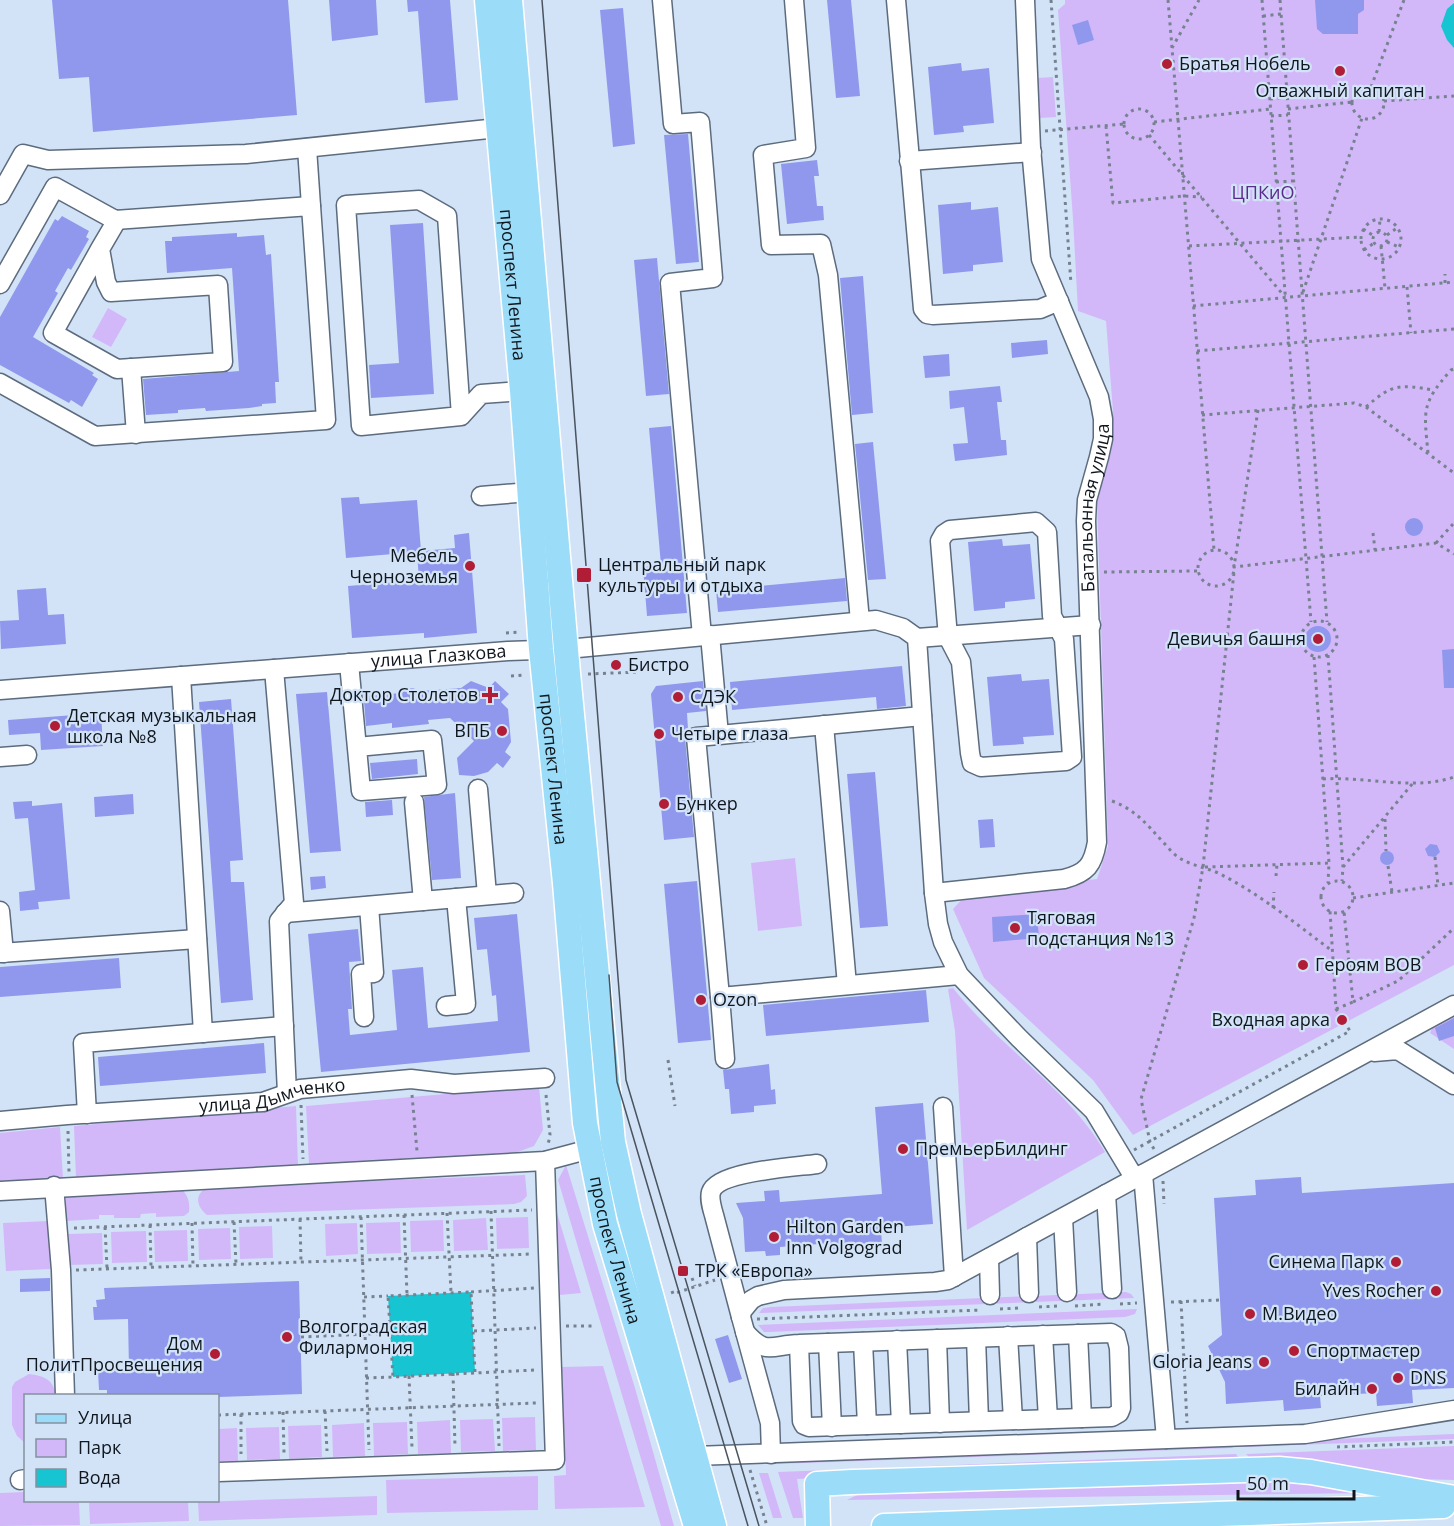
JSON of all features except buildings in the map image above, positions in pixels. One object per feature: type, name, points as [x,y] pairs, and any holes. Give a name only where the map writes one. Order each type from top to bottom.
[{"type":"main road","name":"проспект Ленина","points":[[487,0],[522,391],[541,649],[590,1149],[605,1224],[696,1526]]},
{"type":"main road","name":"проспект Ленина","points":[[510,0],[613,1142],[629,1214],[714,1526]]},
{"type":"main road","points":[[818,1526],[817,1484],[1279,1469],[1311,1472],[1454,1498]]},
{"type":"main road","points":[[885,1526],[1454,1505]]},
{"type":"street","points":[[662,0],[673,124],[700,122],[713,278],[669,283],[706,636],[719,735]]},
{"type":"street","points":[[794,0],[806,148],[763,155],[771,245],[821,244],[828,275],[868,620],[903,628],[917,638],[1091,625]]},
{"type":"street","points":[[896,0],[923,309],[927,314],[1040,309],[1065,296]]},
{"type":"street","name":"Батальонная улица","points":[[934,893],[1064,879],[1084,871],[1091,864],[1097,842],[1087,500],[1099,457],[1104,419],[1100,397],[1065,296],[1041,259],[1032,152],[1025,0]]},
{"type":"street","points":[[0,195],[23,154],[48,160],[246,154],[498,128]]},
{"type":"street","points":[[0,383],[95,436],[326,420],[308,148]]},
{"type":"street","points":[[909,161],[1032,152]]},
{"type":"street","points":[[0,284],[55,187],[117,220],[311,206]]},
{"type":"street","points":[[461,416],[447,216],[419,200],[346,205],[361,426],[461,416],[481,394],[522,391]]},
{"type":"street","points":[[100,249],[106,282],[111,292],[218,285],[223,362],[117,369],[53,333],[100,249],[117,220]]},
{"type":"street","points":[[131,368],[136,434]]},
{"type":"street","points":[[481,496],[530,492]]},
{"type":"street","points":[[1036,522],[1047,531],[1053,616],[1064,639],[1072,757],[1066,761],[981,767],[972,763],[961,662],[948,637],[940,541],[944,534],[950,530],[1036,522]]},
{"type":"street","name":"улица Глазкова","points":[[0,690],[541,649],[567,649],[868,620]]},
{"type":"street","points":[[917,638],[934,893],[943,942],[959,975],[1019,1038],[1094,1111],[1122,1157],[1139,1177],[1166,1439]]},
{"type":"street","points":[[349,663],[361,791],[436,784],[432,740],[357,747]]},
{"type":"street","points":[[274,669],[294,903],[279,921],[284,1026],[293,1091]]},
{"type":"street","points":[[181,676],[203,1033]]},
{"type":"street","points":[[724,1059],[696,737],[922,716]]},
{"type":"street","points":[[824,725],[847,985]]},
{"type":"street","points":[[0,757],[27,755]]},
{"type":"street","points":[[478,789],[487,895]]},
{"type":"street","points":[[414,802],[423,901]]},
{"type":"street","points":[[285,913],[514,893]]},
{"type":"street","points":[[446,1006],[466,1004],[456,898]]},
{"type":"street","points":[[364,1017],[361,974],[374,973],[369,906]]},
{"type":"street","points":[[0,911],[2,953],[197,939]]},
{"type":"street","points":[[720,997],[959,975]]},
{"type":"street","points":[[799,1344],[802,1421],[809,1427],[1112,1417],[1119,1413],[1121,1408],[1119,1348],[1116,1336],[1111,1333],[799,1344],[766,1348],[756,1345],[743,1325],[742,1311],[751,1300],[758,1296],[784,1290],[935,1282],[954,1277],[1454,1005]]},
{"type":"street","points":[[87,1114],[83,1043],[284,1026]]},
{"type":"street","points":[[1366,1053],[1398,1050],[1454,1085]]},
{"type":"street","name":"улица Дымченко","points":[[0,1121],[263,1102],[293,1091],[411,1079],[453,1084],[544,1078]]},
{"type":"street","points":[[943,1107],[954,1277]]},
{"type":"street","points":[[0,1191],[61,1184],[545,1161],[590,1149]]},
{"type":"street","points":[[219,1472],[555,1460],[545,1161]]},
{"type":"street","points":[[771,1454],[770,1423],[710,1198],[712,1190],[719,1182],[734,1176],[817,1164]]},
{"type":"street","points":[[61,1184],[58,1228],[64,1394]]},
{"type":"street","points":[[1106,1194],[1112,1289]]},
{"type":"street","points":[[1063,1218],[1067,1292]]},
{"type":"street","points":[[1027,1237],[1029,1293]]},
{"type":"street","points":[[988,1258],[990,1295]]},
{"type":"street","points":[[1078,1334],[1082,1418]]},
{"type":"street","points":[[1043,1335],[1045,1419],[1043,1443]]},
{"type":"street","points":[[1008,1336],[1013,1420]]},
{"type":"street","points":[[976,1338],[979,1421]]},
{"type":"street","points":[[929,1448],[934,1423],[937,1339]]},
{"type":"street","points":[[897,1340],[901,1424]]},
{"type":"street","points":[[863,1342],[867,1425]]},
{"type":"street","points":[[828,1343],[832,1427]]},
{"type":"street","points":[[753,1364],[766,1348]]},
{"type":"street","points":[[695,1456],[1305,1434],[1454,1410]]},
{"type":"street","points":[[816,1452],[817,1484]]},
{"type":"path","points":[[1051,0],[1060,130],[1065,296]]},
{"type":"path","points":[[1168,0],[1214,550]]},
{"type":"path","points":[[1172,48],[1199,0]]},
{"type":"path","points":[[1262,0],[1311,622]]},
{"type":"path","points":[[1280,0],[1327,622],[1336,632],[1337,638],[1333,651],[1322,657],[1314,657],[1308,654],[1300,642],[1304,628],[1311,622],[1327,622]]},
{"type":"path","points":[[1371,87],[1404,0]]},
{"type":"path","points":[[1263,16],[1281,14]]},
{"type":"path","points":[[1371,87],[1379,92],[1384,100],[1382,111],[1379,115],[1369,119],[1362,118],[1355,113],[1352,102],[1360,89],[1371,87]]},
{"type":"path","points":[[1384,100],[1454,96]]},
{"type":"path","points":[[1270,99],[1287,97]]},
{"type":"path","points":[[1288,109],[1352,102]]},
{"type":"path","points":[[1138,108],[1148,111],[1154,122],[1149,135],[1142,139],[1133,137],[1126,131],[1124,124],[1129,112],[1138,108]]},
{"type":"path","points":[[1154,122],[1270,109]]},
{"type":"path","points":[[1271,116],[1288,115]]},
{"type":"path","points":[[1302,296],[1362,118]]},
{"type":"path","points":[[1031,132],[1124,124]]},
{"type":"path","points":[[1106,126],[1113,203],[1184,196],[1202,197]]},
{"type":"path","points":[[1149,135],[1285,297]]},
{"type":"path","points":[[1276,182],[1293,181]]},
{"type":"path","points":[[1374,243],[1374,236],[1379,231],[1380,219]]},
{"type":"path","points":[[1380,219],[1391,222],[1397,228],[1401,238],[1399,247],[1392,255],[1374,258],[1364,250],[1361,237],[1364,229],[1372,221],[1380,219]]},
{"type":"path","points":[[1387,235],[1397,228]]},
{"type":"path","points":[[1364,229],[1374,236]]},
{"type":"path","points":[[1379,231],[1387,235]]},
{"type":"path","points":[[1387,235],[1387,242]]},
{"type":"path","points":[[1188,246],[1361,237]]},
{"type":"path","points":[[1387,242],[1399,247]]},
{"type":"path","points":[[1381,246],[1387,242]]},
{"type":"path","points":[[1374,243],[1381,246]]},
{"type":"path","points":[[1364,250],[1374,243]]},
{"type":"path","points":[[1381,246],[1385,288]]},
{"type":"path","points":[[1445,274],[1445,283]]},
{"type":"path","points":[[1193,306],[1454,282]]},
{"type":"path","points":[[1407,286],[1411,333]]},
{"type":"path","points":[[1197,351],[1454,329]]},
{"type":"path","points":[[1428,453],[1426,406],[1433,390],[1454,369]]},
{"type":"path","points":[[1366,407],[1383,392],[1405,385],[1433,390]]},
{"type":"path","points":[[1202,415],[1354,403],[1366,407],[1454,473]]},
{"type":"path","points":[[1150,1142],[1141,1099],[1194,918],[1203,867],[1234,567],[1258,410]]},
{"type":"path","points":[[1436,543],[1454,523]]},
{"type":"path","points":[[1373,533],[1375,550]]},
{"type":"path","points":[[1234,567],[1436,543],[1454,554]]},
{"type":"path","points":[[1234,567],[1229,555],[1214,550],[1203,555],[1198,571],[1204,582],[1215,586],[1227,582],[1234,572]]},
{"type":"path","points":[[1088,573],[1198,571]]},
{"type":"path","points":[[1328,655],[1338,778],[1342,881]]},
{"type":"path","points":[[1314,657],[1329,863],[1328,883]]},
{"type":"path","points":[[1323,779],[1413,783],[1453,778]]},
{"type":"path","points":[[1343,867],[1413,783]]},
{"type":"path","points":[[1107,800],[1127,807],[1140,816],[1175,855],[1189,864],[1221,874],[1332,950]]},
{"type":"path","points":[[1385,819],[1386,850]]},
{"type":"path","points":[[1435,857],[1438,885]]},
{"type":"path","points":[[1203,867],[1329,863]]},
{"type":"path","points":[[1276,876],[1277,864]]},
{"type":"path","points":[[1388,866],[1392,892]]},
{"type":"path","points":[[1122,1157],[1350,1031],[1336,1009],[1330,912],[1324,906],[1321,898],[1322,890],[1328,883],[1335,880],[1342,881],[1348,885],[1353,898],[1349,907],[1344,911],[1330,912]]},
{"type":"path","points":[[1353,898],[1454,883]]},
{"type":"path","points":[[1273,908],[1274,892]]},
{"type":"path","points":[[1344,911],[1353,1002]]},
{"type":"path","points":[[1336,1009],[1398,981],[1454,928]]},
{"type":"path","points":[[668,1060],[675,1106]]},
{"type":"path","points":[[544,1078],[550,1135]]},
{"type":"path","points":[[411,1079],[418,1162]]},
{"type":"path","points":[[293,1091],[304,1167]]},
{"type":"path","points":[[61,1184],[67,1115]]},
{"type":"path","points":[[58,1228],[536,1210]]},
{"type":"path","points":[[491,1211],[499,1449]]},
{"type":"path","points":[[447,1213],[451,1293]]},
{"type":"path","points":[[404,1215],[407,1295]]},
{"type":"path","points":[[361,1217],[369,1452]]},
{"type":"path","points":[[300,1220],[301,1262]]},
{"type":"path","points":[[234,1222],[236,1264]]},
{"type":"path","points":[[192,1223],[194,1266]]},
{"type":"path","points":[[150,1225],[151,1267]]},
{"type":"path","points":[[105,1227],[107,1269]]},
{"type":"path","points":[[61,1270],[539,1253]]},
{"type":"path","points":[[673,1294],[722,1277]]},
{"type":"path","points":[[692,1278],[695,1286]]},
{"type":"path","points":[[364,1297],[539,1288]]},
{"type":"path","points":[[471,1292],[475,1372]]},
{"type":"path","points":[[388,1296],[393,1377]]},
{"type":"path","points":[[1181,1301],[1187,1425]]},
{"type":"path","points":[[568,1326],[595,1326]]},
{"type":"path","points":[[473,1331],[541,1327]]},
{"type":"path","points":[[301,1337],[390,1333]]},
{"type":"path","points":[[366,1378],[552,1370]]},
{"type":"path","points":[[453,1373],[455,1450]]},
{"type":"path","points":[[409,1376],[412,1452]]},
{"type":"path","points":[[219,1415],[543,1403]]},
{"type":"path","points":[[325,1411],[327,1452]]},
{"type":"path","points":[[283,1412],[284,1453]]},
{"type":"path","points":[[241,1414],[241,1455]]},
{"type":"path","points":[[1335,1447],[1454,1442]]},
{"type":"path","points":[[761,1470],[750,1470],[767,1526]]},
{"type":"green space","name":"ЦПКиО","points":[[1065,0],[1454,0],[1454,965],[1133,1135],[1093,1080],[984,978],[953,909],[967,894],[1097,879],[1108,846],[1097,501],[1113,411],[1106,321],[1078,311],[1058,10],[1065,4]]},
{"type":"green space","points":[[1053,77],[1056,117],[1040,118],[1037,78]]},
{"type":"green space","points":[[108,308],[127,319],[111,347],[92,337]]},
{"type":"green space","points":[[795,858],[802,926],[758,931],[751,863]]},
{"type":"green space","points":[[953,988],[991,1029],[1072,1107],[1105,1152],[967,1230],[955,1031],[948,989]]},
{"type":"green space","points":[[1454,1014],[1454,1049],[1430,1033],[1433,1026]]},
{"type":"green space","points":[[539,1086],[543,1130],[534,1146],[512,1154],[309,1165],[306,1106]]},
{"type":"green space","points":[[296,1106],[298,1166],[76,1178],[74,1126]]},
{"type":"green space","points":[[60,1127],[63,1179],[0,1182],[0,1133]]},
{"type":"green space","points":[[566,1165],[635,1388],[674,1526],[661,1526],[558,1180]]},
{"type":"green space","points":[[525,1175],[527,1196],[521,1202],[514,1204],[207,1215],[198,1200],[200,1193],[208,1187]]},
{"type":"green space","points":[[181,1188],[187,1196],[189,1205],[189,1212],[184,1216],[156,1217],[156,1213],[141,1214],[140,1218],[114,1218],[114,1215],[99,1215],[99,1219],[66,1221],[66,1195]]},
{"type":"green space","points":[[557,1213],[581,1293],[560,1295]]},
{"type":"green space","points":[[528,1217],[529,1248],[497,1249],[496,1218]]},
{"type":"green space","points":[[486,1218],[488,1250],[454,1251],[453,1220]]},
{"type":"green space","points":[[443,1220],[444,1251],[411,1252],[410,1221]]},
{"type":"green space","points":[[49,1221],[51,1269],[6,1271],[3,1223]]},
{"type":"green space","points":[[400,1222],[401,1253],[367,1254],[366,1223]]},
{"type":"green space","points":[[357,1223],[358,1254],[326,1256],[325,1224]]},
{"type":"green space","points":[[272,1226],[273,1258],[240,1259],[239,1227]]},
{"type":"green space","points":[[230,1228],[231,1259],[199,1260],[198,1229]]},
{"type":"green space","points":[[187,1230],[188,1261],[155,1262],[154,1231]]},
{"type":"green space","points":[[146,1231],[147,1262],[112,1263],[111,1232]]},
{"type":"green space","points":[[102,1233],[103,1264],[69,1265],[68,1234]]},
{"type":"green space","points":[[1126,1292],[1134,1298],[759,1313],[763,1308],[771,1307]]},
{"type":"green space","points":[[1137,1309],[1135,1314],[1125,1317],[769,1332],[764,1332],[758,1325]]},
{"type":"green space","points":[[603,1366],[645,1507],[555,1509],[554,1476],[566,1475],[562,1367]]},
{"type":"green space","points":[[29,1374],[39,1376],[47,1379],[53,1385],[56,1394],[24,1394],[24,1442],[17,1436],[12,1425],[12,1387],[15,1382]]},
{"type":"green space","points":[[535,1417],[536,1450],[503,1451],[502,1418]]},
{"type":"green space","points":[[493,1419],[495,1451],[461,1452],[460,1420]]},
{"type":"green space","points":[[450,1420],[451,1453],[418,1454],[417,1422]]},
{"type":"green space","points":[[407,1422],[408,1454],[374,1456],[373,1423]]},
{"type":"green space","points":[[364,1423],[365,1456],[333,1457],[332,1425]]},
{"type":"green space","points":[[321,1425],[322,1457],[289,1459],[288,1426]]},
{"type":"green space","points":[[279,1427],[280,1459],[247,1460],[246,1428]]},
{"type":"green space","points":[[237,1428],[238,1461],[219,1461],[219,1429]]},
{"type":"green space","points":[[1454,1434],[1454,1439],[1244,1447],[1242,1443]]},
{"type":"green space","points":[[1230,1444],[1233,1448],[775,1464],[774,1460]]},
{"type":"green space","points":[[1454,1446],[1454,1480],[1416,1479],[1314,1462],[1252,1460],[1246,1454]]},
{"type":"green space","points":[[1236,1454],[1240,1460],[797,1479],[803,1518],[793,1518],[778,1472]]},
{"type":"green space","points":[[759,1473],[768,1473],[782,1518],[773,1518]]},
{"type":"green space","points":[[538,1476],[538,1510],[387,1513],[386,1480]]},
{"type":"green space","points":[[1277,1478],[1371,1493],[847,1500],[865,1491]]},
{"type":"green space","points":[[24,1492],[24,1502],[79,1502],[80,1525],[0,1526],[0,1493]]},
{"type":"green space","points":[[377,1496],[377,1515],[199,1521],[198,1502]]},
{"type":"green space","points":[[89,1502],[188,1502],[189,1521],[90,1524]]},
{"type":"water","points":[[1454,3],[1454,48],[1447,40],[1441,26],[1447,9]]},
{"type":"water","points":[[471,1292],[475,1372],[393,1377],[388,1296]]},
{"type":"tram line","points":[[542,0],[626,1080],[759,1526]]},
{"type":"tram line","points":[[609,975],[617,1082],[748,1526]]},
{"type":"place","name":"Братья Нобель","points":[[1167,64]]},
{"type":"place","name":"Отважный капитан","points":[[1340,71]]},
{"type":"place","name":"Мебель Черноземья","points":[[470,566]]},
{"type":"place","name":"Центральный парк культуры и отдыха","points":[[584,575]]},
{"type":"place","name":"Девичья башня","points":[[1318,639]]},
{"type":"place","name":"Бистро","points":[[616,665]]},
{"type":"place","name":"Доктор Столетов","points":[[490,695]]},
{"type":"place","name":"СДЭК","points":[[678,697]]},
{"type":"place","name":"Детская музыкальная школа №8","points":[[55,726]]},
{"type":"place","name":"ВПБ","points":[[502,731]]},
{"type":"place","name":"Четыре глаза","points":[[659,734]]},
{"type":"place","name":"Бункер","points":[[664,804]]},
{"type":"place","name":"Тяговая подстанция №13","points":[[1015,928]]},
{"type":"place","name":"Героям ВОВ","points":[[1303,965]]},
{"type":"place","name":"Ozon","points":[[701,1000]]},
{"type":"place","name":"Входная арка","points":[[1342,1020]]},
{"type":"place","name":"ПремьерБилдинг","points":[[903,1149]]},
{"type":"place","name":"Hilton Garden Inn Volgograd","points":[[774,1237]]},
{"type":"place","name":"Синема Парк","points":[[1396,1262]]},
{"type":"place","name":"ТРК «Европа»","points":[[683,1271]]},
{"type":"place","name":"Yves Rocher","points":[[1436,1291]]},
{"type":"place","name":"М.Видео","points":[[1250,1314]]},
{"type":"place","name":"Волгоградская Филармония","points":[[287,1337]]},
{"type":"place","name":"Спортмастер","points":[[1294,1351]]},
{"type":"place","name":"Дом ПолитПросвещения","points":[[215,1354]]},
{"type":"place","name":"Gloria Jeans","points":[[1264,1362]]},
{"type":"place","name":"DNS","points":[[1398,1378]]},
{"type":"place","name":"Билайн","points":[[1372,1389]]}]
